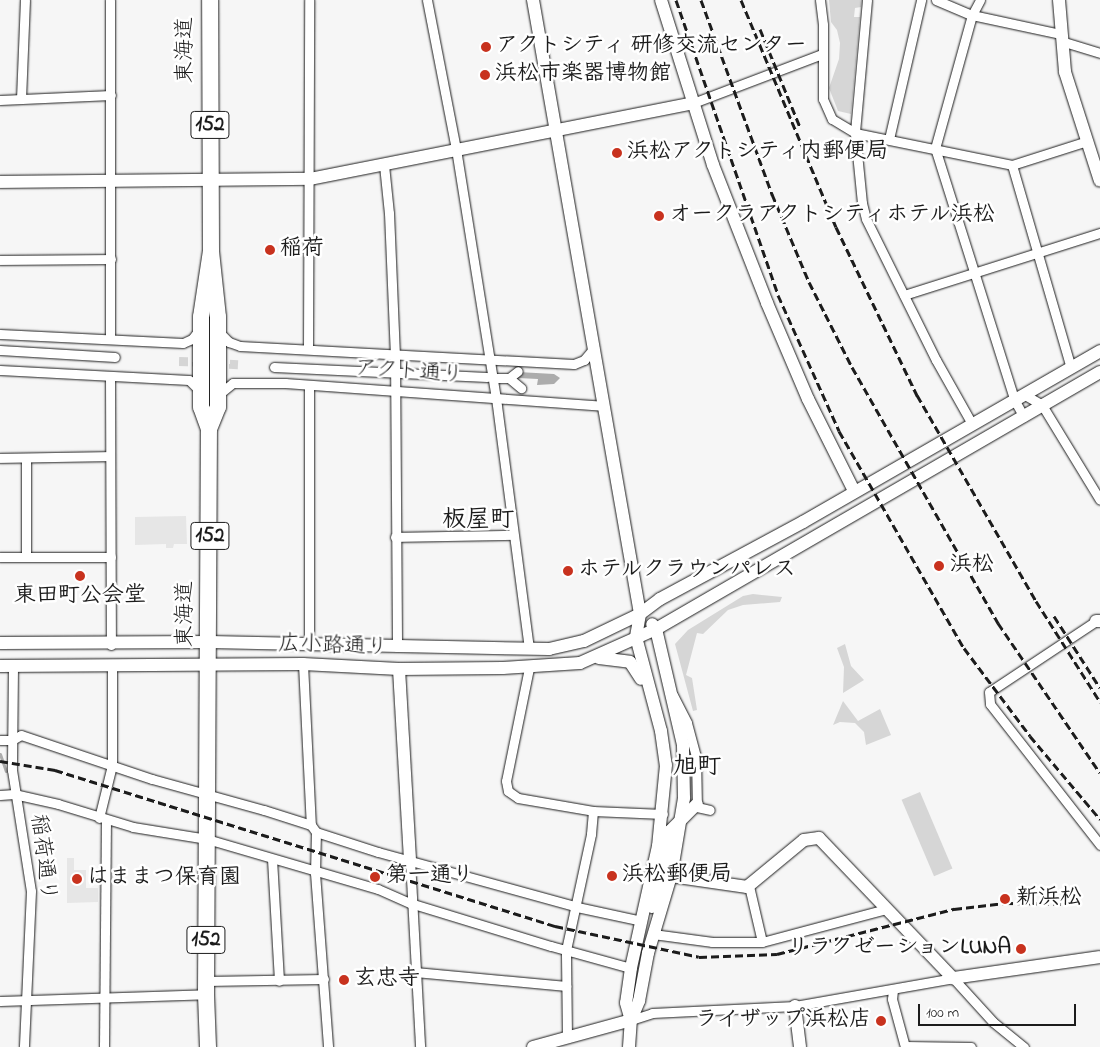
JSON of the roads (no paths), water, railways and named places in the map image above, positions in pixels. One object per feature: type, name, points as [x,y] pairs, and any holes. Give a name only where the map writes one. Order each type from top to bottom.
[{"type":"highway","name":"東海道","points":[[209,429],[218,407],[218,331],[211,251],[210,0]]},
{"type":"highway","name":"東海道","points":[[208,796],[210,665],[209,429],[201,408],[201,392],[202,325],[211,251]]},
{"type":"highway","name":"152","points":[[208,796],[206,988],[208,1047]]},
{"type":"street","points":[[21,99],[25,0]]},
{"type":"street","points":[[110,0],[110,338]]},
{"type":"street","points":[[308,348],[310,179],[309,0]]},
{"type":"street","points":[[427,0],[456,149],[488,358],[496,398],[529,648]]},
{"type":"street","points":[[534,0],[554,130],[594,348],[602,406],[643,617],[640,636],[666,765]]},
{"type":"street","points":[[661,0],[713,165],[767,303],[808,399],[854,491]]},
{"type":"street","points":[[820,0],[821,89],[826,109],[832,119],[855,133],[1012,165],[1087,141]]},
{"type":"street","points":[[867,0],[855,133],[866,219],[972,424]]},
{"type":"street","points":[[889,139],[920,0]]},
{"type":"street","points":[[936,0],[972,15],[1061,38],[1100,53]]},
{"type":"street","points":[[980,0],[972,15],[934,148],[1020,398],[1024,416]]},
{"type":"street","points":[[1061,1],[1061,38],[1065,72],[1099,173]]},
{"type":"street","points":[[0,182],[110,179],[310,179],[694,103],[822,54]]},
{"type":"street","points":[[0,100],[110,95]]},
{"type":"street","points":[[384,165],[389,213],[395,354],[397,647]]},
{"type":"street","points":[[1012,165],[1072,368]]},
{"type":"street","points":[[904,295],[975,270],[1100,233]]},
{"type":"street","points":[[0,260],[110,259]]},
{"type":"street","points":[[0,334],[183,342],[192,339],[202,325]]},
{"type":"street","name":"アクト通り","points":[[218,331],[229,342],[240,346],[308,348],[574,364],[584,360],[594,348]]},
{"type":"street","points":[[0,350],[115,357]]},
{"type":"street","name":"広小路通り","points":[[0,643],[111,645],[210,642],[397,647],[556,648],[584,642],[643,617],[653,604],[1100,351]]},
{"type":"street","points":[[274,367],[487,377]]},
{"type":"street","points":[[0,370],[189,380],[201,392]]},
{"type":"street","points":[[497,378],[509,378],[518,371]]},
{"type":"street","name":"広小路通り","points":[[0,666],[303,664],[399,669],[529,668],[580,663],[598,658],[656,629],[1100,372]]},
{"type":"street","points":[[110,376],[111,645]]},
{"type":"street","points":[[509,378],[521,388]]},
{"type":"street","name":"アクト通り","points":[[218,396],[233,383],[309,385],[602,406]]},
{"type":"street","points":[[309,385],[309,645]]},
{"type":"street","points":[[1020,398],[1042,405],[1100,500]]},
{"type":"street","points":[[0,458],[110,456]]},
{"type":"street","points":[[26,458],[26,557]]},
{"type":"street","points":[[395,537],[513,535]]},
{"type":"street","points":[[0,557],[111,557]]},
{"type":"street","points":[[631,1020],[640,1001],[653,934],[671,876],[681,825],[683,745],[656,629],[643,617]]},
{"type":"street","points":[[1098,621],[988,692],[990,704],[1098,839]]},
{"type":"street","points":[[629,1047],[631,1020],[626,1003],[631,968],[642,924],[663,814],[666,765],[666,729],[640,636]]},
{"type":"street","points":[[598,658],[621,659],[634,666],[657,738],[663,744]]},
{"type":"street","points":[[303,664],[315,873],[328,1047]]},
{"type":"street","points":[[104,1047],[103,820],[112,765],[112,666]]},
{"type":"street","points":[[12,740],[13,667]]},
{"type":"street","points":[[529,668],[506,781],[508,791],[518,798],[593,811],[663,814]]},
{"type":"street","points":[[399,669],[410,860],[410,903],[420,1047]]},
{"type":"street","points":[[672,693],[687,722],[695,750],[697,804],[701,809],[710,810]]},
{"type":"street","points":[[0,740],[12,740],[22,735],[410,860],[642,924]]},
{"type":"street","name":"稲荷通り","points":[[12,740],[14,794],[30,892],[24,1047]]},
{"type":"street","points":[[0,795],[14,794],[103,820],[207,836],[315,873],[378,889],[410,903],[631,968]]},
{"type":"street","points":[[642,924],[657,894],[669,844],[697,804]]},
{"type":"street","points":[[567,1037],[566,950],[577,907],[593,811]]},
{"type":"street","points":[[642,924],[653,895],[666,838],[681,825]]},
{"type":"street","points":[[671,876],[716,885],[749,886],[804,840],[819,838],[993,1022],[1022,1046]]},
{"type":"street","points":[[272,858],[279,981]]},
{"type":"street","points":[[749,886],[762,942]]},
{"type":"street","points":[[653,934],[712,942],[762,942],[886,909]]},
{"type":"street","points":[[533,1047],[652,1013],[795,1006],[953,978],[1100,957]]},
{"type":"street","points":[[415,972],[566,986]]},
{"type":"street","points":[[0,1001],[104,998],[324,978]]},
{"type":"street","points":[[893,990],[892,999],[905,1046],[971,1047]]},
{"type":"street","points":[[795,1006],[800,1047]]},
{"type":"street","points":[[1008,1047],[1022,1046]]},
{"type":"waterway","points":[[0,754],[6,771]]},
{"type":"tunnel","points":[[179,361],[203,362]]},
{"type":"tunnel","points":[[216,363],[238,364]]},
{"type":"railway","points":[[676,0],[778,295],[839,431],[964,648],[1030,736],[1100,819]]},
{"type":"railway","points":[[701,0],[772,194],[809,282],[852,367],[998,623],[1100,773]]},
{"type":"railway","points":[[741,0],[836,227],[917,395],[1036,601],[1100,702]]},
{"type":"railway","points":[[760,29],[800,127]]},
{"type":"railway","points":[[1054,616],[1100,688]]},
{"type":"railway","points":[[0,761],[55,770],[555,926],[699,957],[777,954],[954,909],[1005,903],[1078,904]]},
{"type":"place","name":"アクトシティ 研修交流センター","points":[[486,47]]},
{"type":"place","name":"浜松市楽器博物館","points":[[485,75]]},
{"type":"place","name":"浜松アクトシティ内郵便局","points":[[617,153]]},
{"type":"place","name":"オークラアクトシティホテル浜松","points":[[659,216]]},
{"type":"place","name":"稲荷","points":[[270,250]]},
{"type":"place","name":"浜松","points":[[939,566]]},
{"type":"place","name":"ホテルクラウンパレス","points":[[568,571]]},
{"type":"place","name":"東田町公会堂","points":[[80,576]]},
{"type":"place","name":"浜松郵便局","points":[[612,876]]},
{"type":"place","name":"第一通り","points":[[375,877]]},
{"type":"place","name":"はままつ保育園","points":[[77,879]]},
{"type":"place","name":"新浜松","points":[[1005,899]]},
{"type":"place","name":"リラクゼーションLUNA","points":[[1021,949]]},
{"type":"place","name":"玄忠寺","points":[[344,980]]},
{"type":"place","name":"ライザップ浜松店","points":[[881,1021]]},
{"type":"district","name":"板屋町","points":[[478,521]]},
{"type":"district","name":"旭町","points":[[697,768]]}]
